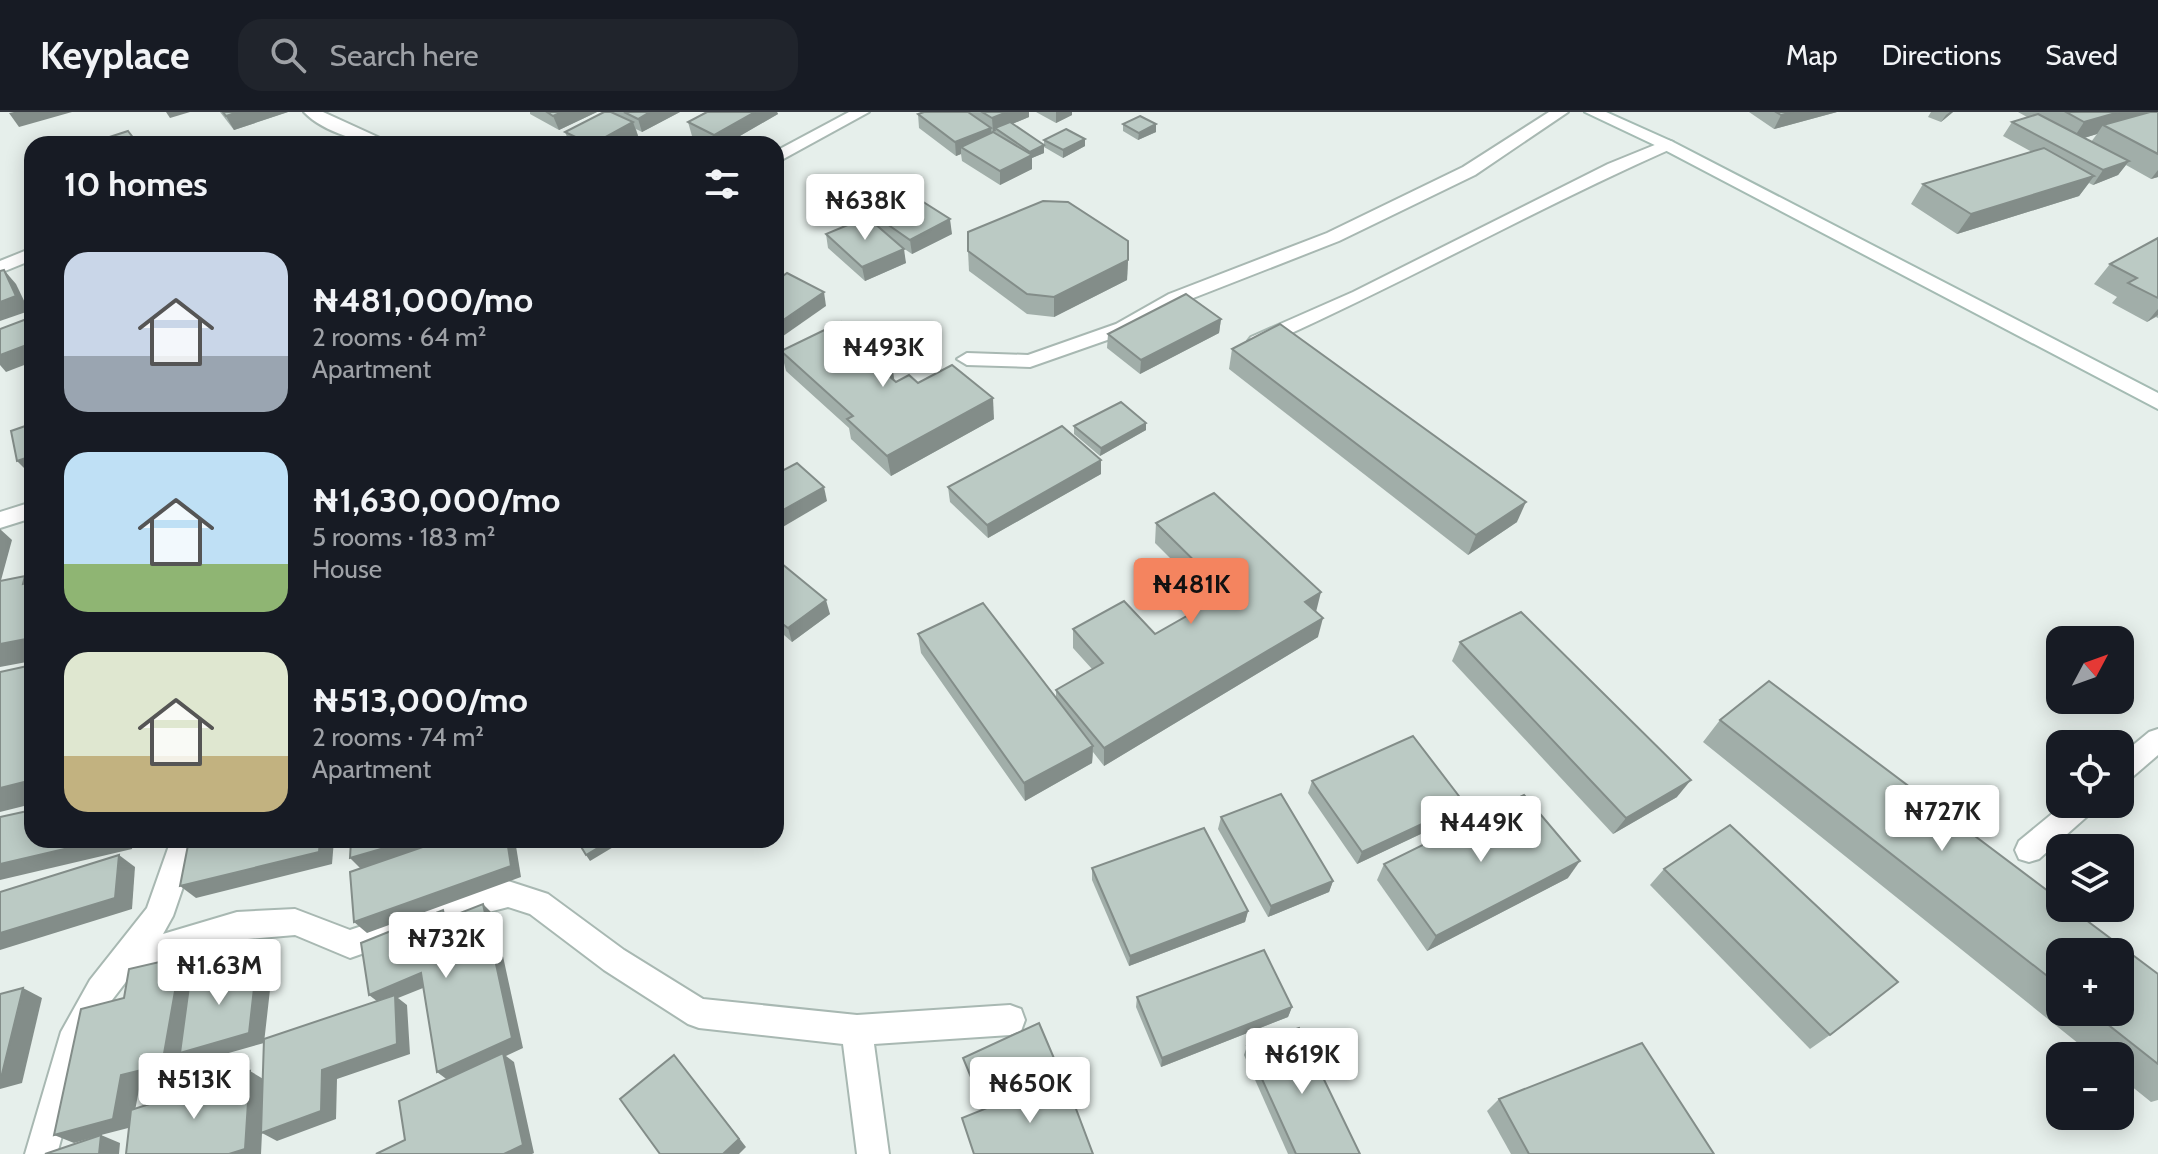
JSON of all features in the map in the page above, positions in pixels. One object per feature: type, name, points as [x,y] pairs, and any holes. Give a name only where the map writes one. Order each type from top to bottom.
[{"type":"street","points":[[312,112],[365,136]]},
{"type":"street","points":[[784,154],[861,112]]},
{"type":"street","points":[[967,359],[1030,361],[1123,328],[1176,298],[1333,237],[1469,171],[1560,112]]},
{"type":"street","points":[[1593,112],[1667,145],[2158,402]]},
{"type":"street","points":[[1241,347],[1360,296],[1614,168],[1667,145]]},
{"type":"street","points":[[0,268],[24,257]]},
{"type":"street","points":[[0,520],[24,512]]},
{"type":"street","points":[[2134,760],[2158,740]]},
{"type":"street","points":[[2029,850],[2067,818]]},
{"type":"street","points":[[41,1154],[72,1043],[87,1012],[159,916],[182,848]]},
{"type":"street","points":[[124,959],[237,926],[295,922],[350,944],[458,907],[508,894],[538,903],[614,960],[699,1013],[857,1030],[1010,1020]]},
{"type":"street","points":[[857,1030],[873,1154]]},
{"type":"building","points":[[604,112],[633,122],[608,136],[573,136],[565,132]]},
{"type":"building","points":[[624,112],[650,112],[638,119]]},
{"type":"building","points":[[707,112],[755,112],[714,135],[688,122]]},
{"type":"building","points":[[968,112],[991,128],[955,142],[918,114]]},
{"type":"building","points":[[982,112],[1007,112],[992,118]]},
{"type":"building","points":[[2066,112],[2119,112],[2084,122]]},
{"type":"building","points":[[2158,112],[2158,154],[2103,125]]},
{"type":"building","points":[[2038,114],[2129,161],[2103,170],[2012,122]]},
{"type":"building","points":[[1140,116],[1156,124],[1139,133],[1123,124]]},
{"type":"building","points":[[1010,122],[1044,145],[1030,152],[995,128]]},
{"type":"building","points":[[1066,129],[1085,139],[1063,150],[1044,140]]},
{"type":"building","points":[[128,131],[132,136],[113,136]]},
{"type":"building","points":[[993,132],[1032,155],[1000,171],[961,147]]},
{"type":"building","points":[[2044,148],[2094,176],[1971,214],[1923,184]]},
{"type":"building","points":[[917,198],[950,219],[910,240],[877,217]]},
{"type":"building","points":[[1043,201],[1068,202],[1128,241],[1128,260],[1054,297],[1027,294],[968,251],[968,232]]},
{"type":"building","points":[[867,217],[904,249],[862,267],[826,234]]},
{"type":"building","points":[[2158,238],[2158,298],[2128,283],[2137,278],[2110,264]]},
{"type":"building","points":[[4,270],[16,296],[0,302],[0,271]]},
{"type":"building","points":[[787,273],[824,292],[784,320],[784,275]]},
{"type":"building","points":[[1186,294],[1221,319],[1141,360],[1108,334]]},
{"type":"building","points":[[24,320],[24,346],[0,355],[0,329]]},
{"type":"building","points":[[841,322],[892,365],[882,370],[896,382],[909,375],[918,383],[952,365],[993,398],[887,456],[847,419],[853,416],[784,354],[784,350]]},
{"type":"building","points":[[1280,324],[1526,502],[1476,535],[1232,349]]},
{"type":"building","points":[[1121,402],[1146,423],[1101,448],[1074,426]]},
{"type":"building","points":[[24,426],[24,459],[17,461],[11,431]]},
{"type":"building","points":[[1062,426],[1101,460],[987,525],[948,487]]},
{"type":"building","points":[[797,463],[824,487],[784,510],[784,470]]},
{"type":"building","points":[[1214,493],[1321,592],[1305,602],[1323,618],[1104,748],[1056,690],[1103,663],[1073,629],[1124,601],[1155,634],[1227,593],[1156,523]]},
{"type":"building","points":[[784,566],[826,600],[788,628],[784,625]]},
{"type":"building","points":[[24,576],[24,639],[0,644],[0,581]]},
{"type":"building","points":[[983,603],[1093,746],[1024,783],[918,634]]},
{"type":"building","points":[[1521,612],[1691,780],[1626,818],[1460,642]]},
{"type":"building","points":[[24,667],[24,782],[0,788],[0,672]]},
{"type":"building","points":[[1769,681],[2046,889],[2046,922],[2089,922],[2110,938],[2046,938],[2046,975],[1720,720]]},
{"type":"building","points":[[1413,736],[1465,804],[1362,852],[1312,781]]},
{"type":"building","points":[[1281,794],[1333,881],[1271,906],[1221,817]]},
{"type":"building","points":[[1524,795],[1580,861],[1436,936],[1384,864]]},
{"type":"building","points":[[24,812],[24,848],[69,848],[0,864],[0,817]]},
{"type":"building","points":[[1730,825],[1898,982],[1830,1035],[1664,869]]},
{"type":"building","points":[[1204,828],[1248,911],[1130,956],[1092,868]]},
{"type":"building","points":[[187,848],[319,848],[319,852],[180,886]]},
{"type":"building","points":[[351,848],[384,848],[350,858]]},
{"type":"building","points":[[420,848],[508,848],[511,866],[354,922],[350,872]]},
{"type":"building","points":[[582,848],[598,848],[586,855]]},
{"type":"building","points":[[119,855],[115,898],[0,933],[0,892]]},
{"type":"building","points":[[483,904],[512,1038],[437,1072],[421,973],[369,995],[361,943],[443,910],[445,919]]},
{"type":"building","points":[[1264,950],[1292,1007],[1162,1058],[1137,997]]},
{"type":"building","points":[[2134,956],[2158,974],[2158,1064],[2134,1042],[2110,1026],[2134,1026]]},
{"type":"building","points":[[181,957],[162,1065],[121,1075],[113,1119],[54,1135],[81,1009],[124,998],[129,969]]},
{"type":"building","points":[[257,961],[249,1033],[180,1053],[190,979]]},
{"type":"building","points":[[23,988],[2,1074],[0,1075],[0,994]]},
{"type":"building","points":[[395,995],[397,1044],[322,1070],[321,1111],[261,1133],[264,1039]]},
{"type":"building","points":[[1039,1023],[1056,1063],[980,1099],[963,1058]]},
{"type":"building","points":[[1299,1028],[1360,1154],[1296,1154],[1247,1046]]},
{"type":"building","points":[[1642,1043],[1714,1154],[1529,1154],[1499,1099]]},
{"type":"building","points":[[503,1053],[523,1145],[504,1154],[376,1154],[405,1140],[399,1101]]},
{"type":"building","points":[[674,1055],[739,1139],[723,1154],[660,1154],[620,1099]]},
{"type":"building","points":[[250,1071],[245,1149],[229,1154],[126,1154],[131,1110]]},
{"type":"building","points":[[1064,1077],[1093,1154],[974,1154],[962,1118]]},
{"type":"building","points":[[101,1135],[99,1154],[45,1154]]}]
